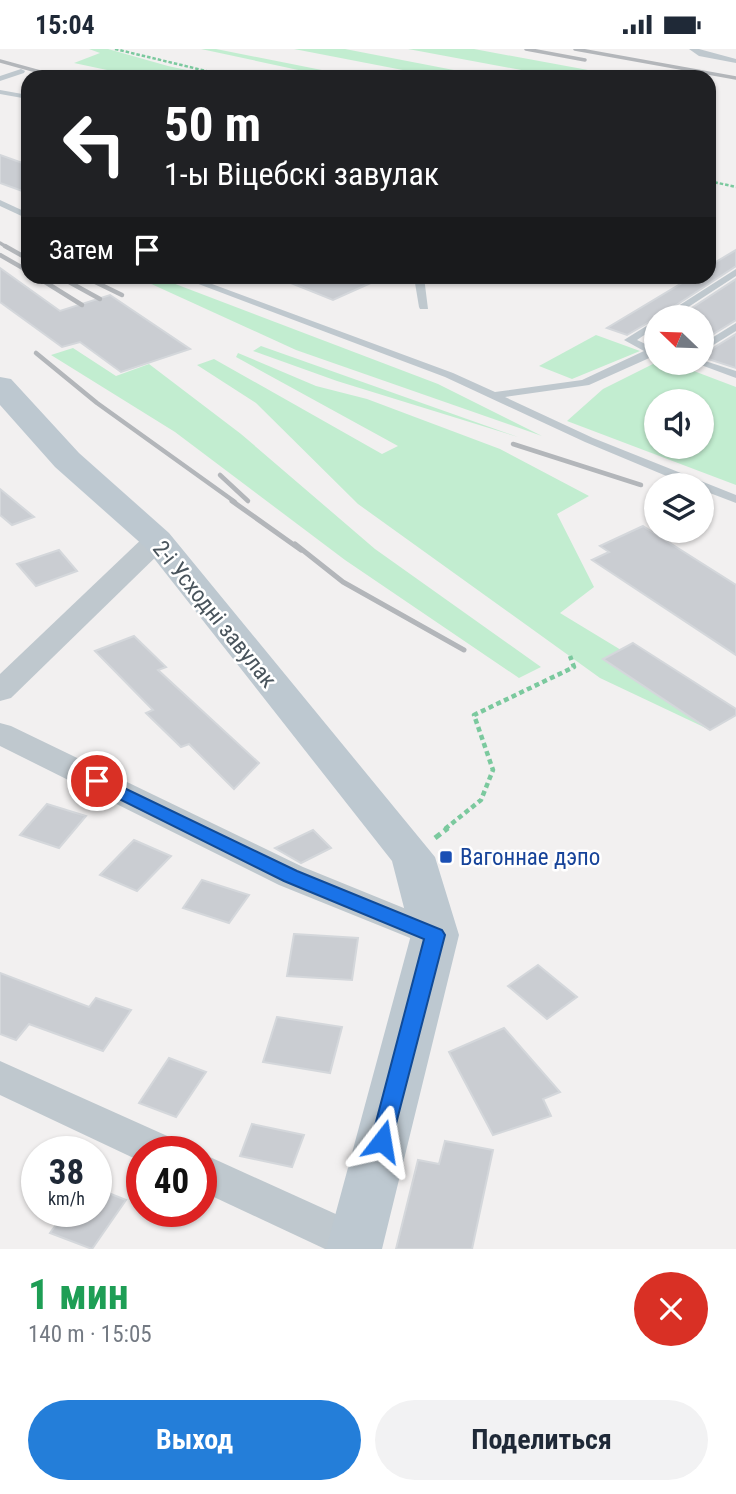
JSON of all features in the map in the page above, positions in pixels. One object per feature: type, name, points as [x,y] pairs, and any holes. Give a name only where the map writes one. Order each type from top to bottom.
[{"type":"street","name":"2-і Усходні завулак","points":[[0,386],[67,460],[157,540],[413,857]]},
{"type":"street","points":[[0,691],[157,540]]},
{"type":"street","points":[[0,733],[290,876],[435,935]]},
{"type":"street","points":[[217,1179],[355,1246],[435,935],[413,857]]},
{"type":"street","points":[[0,1077],[127,1136]]},
{"type":"lane","points":[[693,49],[702,54],[736,61]]},
{"type":"lane","points":[[0,79],[21,71]]},
{"type":"lane","points":[[0,92],[21,96]]},
{"type":"lane","points":[[0,203],[21,213]]},
{"type":"lane","points":[[685,305],[736,272]]},
{"type":"lane","points":[[205,284],[449,375],[491,396],[673,473]]},
{"type":"lane","points":[[420,284],[424,307]]},
{"type":"lane","points":[[714,341],[736,326]]},
{"type":"lane","points":[[644,331],[629,340],[644,347]]},
{"type":"lane","points":[[491,396],[524,389],[559,387],[597,378],[644,356]]},
{"type":"lane","points":[[714,367],[736,375]]},
{"type":"lane","points":[[714,490],[736,499]]},
{"type":"path","points":[[115,49],[202,70]]},
{"type":"path","points":[[716,183],[736,187]]},
{"type":"path","points":[[413,857],[455,819],[481,800],[493,769],[474,715],[481,709],[574,667],[570,656]]},
{"type":"green space","points":[[89,49],[108,49],[187,70],[107,70],[74,63],[100,53]]},
{"type":"green space","points":[[201,49],[216,49],[322,70],[298,70]]},
{"type":"green space","points":[[294,49],[345,49],[454,70],[403,70]]},
{"type":"green space","points":[[408,49],[474,49],[588,70],[521,70]]},
{"type":"green space","points":[[151,284],[175,284],[438,384],[542,436],[296,350]]},
{"type":"green space","points":[[596,335],[640,351],[572,379],[539,366]]},
{"type":"green space","points":[[261,346],[518,437],[337,381],[253,351]]},
{"type":"green space","points":[[73,348],[116,376],[149,364],[241,434],[375,549],[541,667],[519,678],[345,560],[175,432],[51,355]]},
{"type":"green space","points":[[238,353],[316,386],[367,399],[500,449],[589,496],[557,514],[594,587],[560,613],[621,650],[604,660],[710,730],[600,678],[358,504],[256,403],[197,365],[214,359],[382,454],[398,446],[236,357]]},
{"type":"green space","points":[[644,368],[644,375],[704,375],[736,387],[736,485],[714,477],[714,473],[704,473],[667,459],[714,459],[714,389],[644,389],[644,450],[567,421],[603,389]]},
{"type":"building","points":[[0,155],[21,162],[21,190],[0,183]]},
{"type":"building","points":[[736,250],[736,266],[716,279],[716,262]]},
{"type":"building","points":[[0,268],[60,311],[110,295],[190,349],[121,372],[80,342],[62,347],[0,302]]},
{"type":"building","points":[[736,279],[736,320],[714,334],[714,305],[696,305]]},
{"type":"building","points":[[293,284],[368,284],[333,300]]},
{"type":"building","points":[[680,284],[708,284],[676,305],[645,305]]},
{"type":"building","points":[[644,306],[644,325],[627,335],[607,328]]},
{"type":"building","points":[[736,334],[736,368],[714,361],[714,348]]},
{"type":"building","points":[[0,489],[34,517],[12,525],[0,515]]},
{"type":"building","points":[[643,526],[644,543],[670,543],[736,585],[736,655],[592,560],[609,552],[600,546]]},
{"type":"building","points":[[59,550],[77,571],[36,586],[17,564]]},
{"type":"building","points":[[134,636],[166,667],[158,670],[259,763],[234,789],[189,744],[181,747],[146,713],[153,710],[95,651]]},
{"type":"building","points":[[633,643],[736,709],[736,715],[710,730],[603,659]]},
{"type":"building","points":[[47,804],[86,816],[59,848],[20,835]]},
{"type":"building","points":[[313,830],[331,848],[301,863],[275,848]]},
{"type":"building","points":[[134,840],[171,856],[137,891],[100,875]]},
{"type":"building","points":[[202,880],[249,895],[229,923],[183,908]]},
{"type":"building","points":[[294,934],[358,938],[352,980],[287,976]]},
{"type":"building","points":[[538,965],[577,997],[547,1019],[508,986]]},
{"type":"building","points":[[0,973],[89,1007],[96,998],[131,1010],[103,1051],[29,1024],[16,1040],[0,1034]]},
{"type":"building","points":[[277,1017],[342,1027],[330,1073],[263,1062]]},
{"type":"building","points":[[504,1028],[560,1092],[543,1099],[551,1116],[493,1135],[449,1052]]},
{"type":"building","points":[[169,1058],[206,1072],[176,1117],[139,1103]]},
{"type":"building","points":[[252,1124],[304,1135],[292,1167],[240,1156]]},
{"type":"building","points":[[445,1141],[493,1150],[472,1249],[396,1249],[418,1160],[439,1164]]},
{"type":"building","points":[[112,1194],[126,1200],[112,1220]]},
{"type":"building","points":[[54,1227],[107,1227],[92,1249],[50,1233]]},
{"type":"railway","points":[[526,49],[585,60]]},
{"type":"railway","points":[[575,49],[692,70]]},
{"type":"railway","points":[[0,61],[33,70]]},
{"type":"railway","points":[[716,74],[736,78]]},
{"type":"railway","points":[[0,243],[8,248]]},
{"type":"railway","points":[[5,246],[21,255]]},
{"type":"railway","points":[[0,255],[21,267]]},
{"type":"railway","points":[[48,284],[82,305]]},
{"type":"railway","points":[[73,284],[100,299]]},
{"type":"railway","points":[[99,284],[122,295]]},
{"type":"railway","points":[[36,353],[97,403],[235,502]]},
{"type":"railway","points":[[513,444],[641,485]]},
{"type":"railway","points":[[220,475],[248,501]]},
{"type":"railway","points":[[232,501],[301,550]]},
{"type":"railway","points":[[295,544],[343,582],[464,650]]},
{"type":"place","name":"Вагоннае дэпо","points":[[446,857]]},
{"type":"route","points":[[97,781],[290,876],[435,935],[382,1141]]}]
